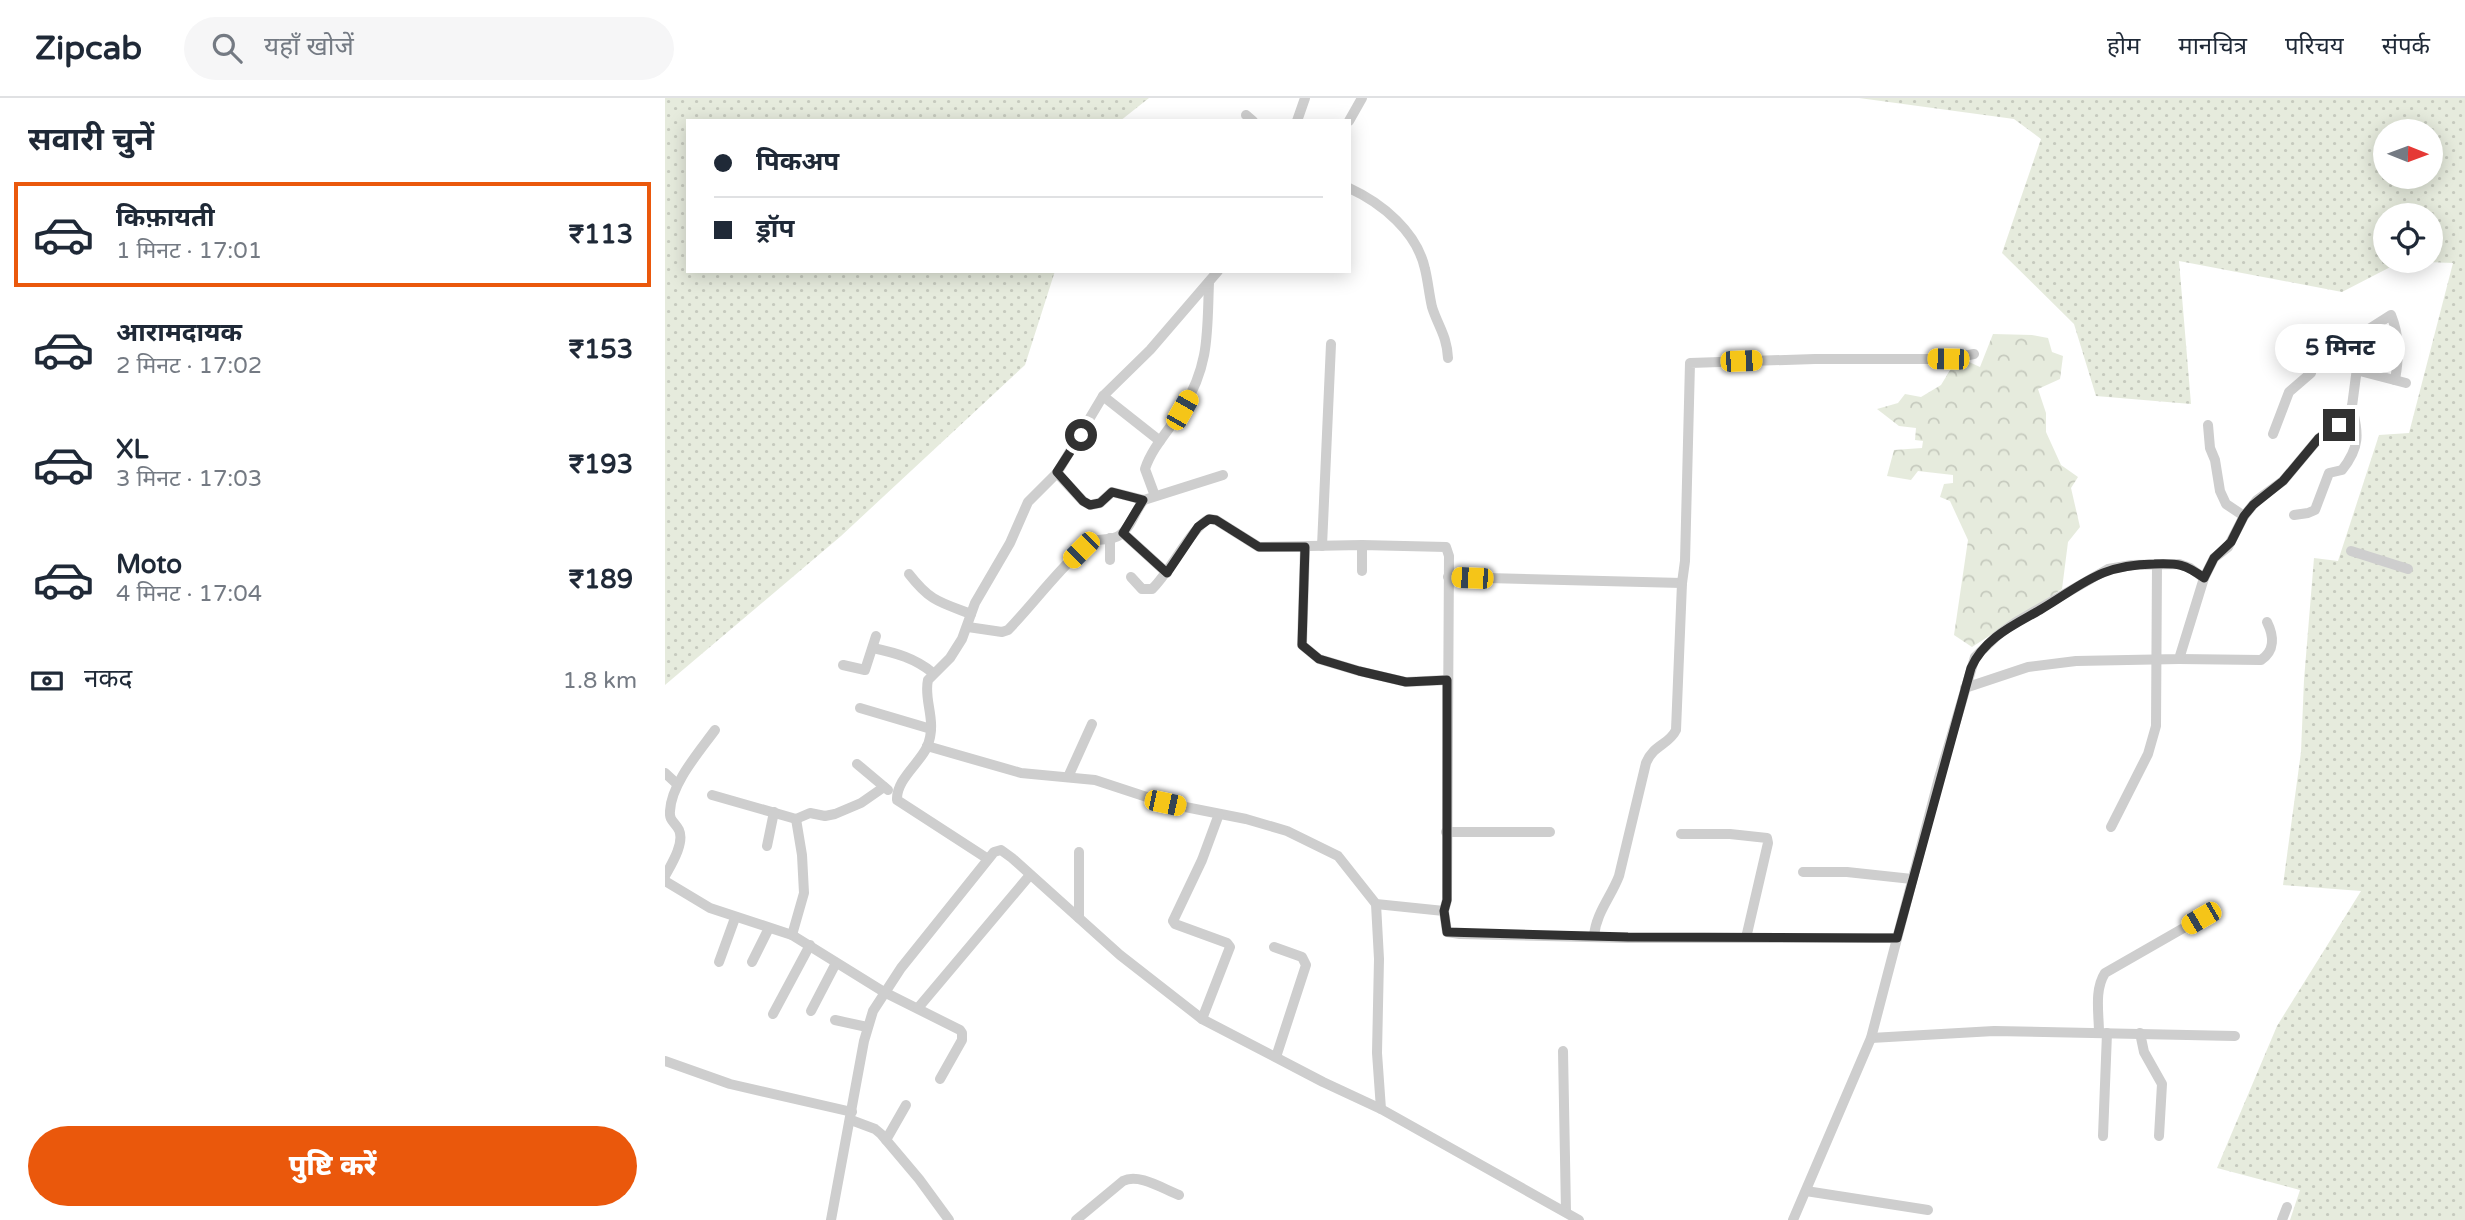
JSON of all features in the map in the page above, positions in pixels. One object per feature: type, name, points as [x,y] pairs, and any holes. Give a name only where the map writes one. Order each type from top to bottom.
[{"type":"street","points":[[1298,119],[1305,98]]},
{"type":"street","points":[[1350,119],[1362,98]]},
{"type":"street","points":[[1351,189],[1385,210],[1408,234],[1417,249],[1425,267],[1433,308],[1446,337],[1448,358]]},
{"type":"street","points":[[897,795],[927,746],[931,710],[926,685],[933,673],[950,659],[968,627],[971,614],[1010,543],[1028,502],[1057,472],[1103,396],[1145,356],[1216,273]]},
{"type":"street","points":[[1155,496],[1145,469],[1160,441],[1182,410],[1202,369],[1206,351],[1209,282]]},
{"type":"street","points":[[2294,514],[2315,510],[2329,473],[2342,470],[2356,446],[2357,431],[2352,406],[2359,353],[2369,329],[2391,315],[2398,344],[2400,382],[2357,370]]},
{"type":"street","points":[[2273,434],[2289,392],[2311,373],[2320,331]]},
{"type":"street","points":[[1322,546],[1331,345]]},
{"type":"street","points":[[1594,936],[1599,914],[1613,893],[1619,876],[1646,763],[1653,751],[1672,737],[1676,730],[1685,561],[1690,363],[1948,359],[1974,354]]},
{"type":"street","points":[[1103,396],[1160,441]]},
{"type":"street","points":[[2179,659],[2204,578],[2214,558],[2231,542],[2244,516],[2257,500],[2283,481],[2314,442],[2342,423],[2352,406]]},
{"type":"street","points":[[2208,425],[2210,448],[2215,460],[2220,491],[2226,504],[2244,516]]},
{"type":"street","points":[[1057,472],[1083,501],[1090,505],[1100,503],[1112,492],[1143,500],[1223,475]]},
{"type":"street","points":[[968,627],[1002,632],[1008,630],[1037,595],[1081,550],[1094,540],[1123,533],[1143,500]]},
{"type":"street","points":[[1131,577],[1142,589],[1149,590],[1167,573],[1198,527],[1209,519],[1216,520],[1259,547],[1446,547],[1449,555],[1447,900],[1444,911],[1445,928],[1450,933],[1897,938]]},
{"type":"street","points":[[1123,533],[1167,573]]},
{"type":"street","points":[[1110,538],[1110,560]]},
{"type":"street","points":[[1362,545],[1362,571]]},
{"type":"street","points":[[1305,547],[1302,645],[1319,659],[1359,671],[1406,682],[1447,680]]},
{"type":"street","points":[[2351,551],[2408,569]]},
{"type":"street","points":[[1793,1220],[1871,1038],[1912,879],[1975,657],[2016,622],[2108,569],[2157,564],[2185,565],[2204,578]]},
{"type":"street","points":[[2111,827],[2140,771],[2156,726],[2157,564]]},
{"type":"street","points":[[909,574],[924,593],[938,602],[971,614]]},
{"type":"street","points":[[1448,577],[1682,583]]},
{"type":"street","points":[[1965,688],[2028,667],[2076,661],[2261,660],[2268,654],[2273,640],[2267,622]]},
{"type":"street","points":[[843,665],[865,670],[876,636]]},
{"type":"street","points":[[873,648],[920,662],[933,673]]},
{"type":"street","points":[[860,708],[931,729]]},
{"type":"street","points":[[1068,776],[1093,724]]},
{"type":"street","points":[[715,730],[677,784],[670,813],[671,820],[680,831],[680,838],[665,878],[705,906],[792,935],[884,992],[962,1033],[959,1045],[940,1079]]},
{"type":"street","points":[[927,746],[1021,773],[1068,776],[1103,782],[1165,803],[1287,831],[1338,856],[1376,904],[1379,959],[1377,1053],[1381,1109]]},
{"type":"street","points":[[857,764],[897,795],[900,803],[988,859]]},
{"type":"street","points":[[665,773],[677,784]]},
{"type":"street","points":[[712,795],[796,819],[810,813],[825,816],[835,814],[861,803],[884,787]]},
{"type":"street","points":[[767,846],[774,812]]},
{"type":"street","points":[[1202,1019],[1230,947],[1173,921],[1202,860],[1219,814]]},
{"type":"street","points":[[792,935],[804,893],[796,819]]},
{"type":"street","points":[[1446,832],[1550,832]]},
{"type":"street","points":[[1681,834],[1730,834],[1767,838],[1746,938]]},
{"type":"street","points":[[831,1220],[867,1027],[884,992],[988,859],[994,852],[1001,850],[1120,955],[1202,1019],[1381,1109],[1579,1220]]},
{"type":"street","points":[[1079,852],[1079,918]]},
{"type":"street","points":[[1803,872],[1847,872],[1912,879]]},
{"type":"street","points":[[918,1008],[1031,875]]},
{"type":"street","points":[[1376,904],[1444,911]]},
{"type":"street","points":[[719,962],[735,918]]},
{"type":"street","points":[[2103,1136],[2103,1033],[2098,992],[2101,979],[2105,972],[2201,918]]},
{"type":"street","points":[[752,962],[769,928]]},
{"type":"street","points":[[773,1014],[810,945]]},
{"type":"street","points":[[1274,947],[1302,957],[1306,965],[1276,1057]]},
{"type":"street","points":[[811,1011],[837,963]]},
{"type":"street","points":[[835,1020],[867,1027]]},
{"type":"street","points":[[1871,1038],[1994,1031],[2235,1036]]},
{"type":"street","points":[[2140,1033],[2144,1052],[2162,1084],[2159,1136]]},
{"type":"street","points":[[1563,1051],[1566,1212]]},
{"type":"street","points":[[665,1061],[730,1084],[851,1116],[874,1129],[886,1140],[949,1220]]},
{"type":"street","points":[[886,1140],[906,1105]]},
{"type":"street","points":[[1076,1220],[1129,1178],[1139,1179],[1179,1195]]},
{"type":"street","points":[[1806,1191],[1928,1210]]},
{"type":"street","points":[[2282,1220],[2287,1207]]},
{"type":"green space","points":[[665,98],[1149,98],[1123,119],[686,119],[686,273],[1054,273],[1025,365],[841,536],[665,685]]},
{"type":"green space","points":[[1859,98],[2465,98],[2465,1220],[2290,1220],[2300,1190],[2217,1168],[2277,1026],[2361,891],[2283,885],[2301,752],[2314,558],[2338,561],[2379,435],[2409,433],[2453,263],[2443,263],[2443,203],[2373,203],[2373,273],[2379,273],[2342,292],[2179,261],[2191,404],[2096,396],[2074,324],[2002,253],[2041,139],[2014,119]]},
{"type":"green space","points":[[1993,334],[2048,338],[2052,352],[2063,356],[2060,379],[2038,389],[2046,413],[2046,432],[2061,465],[2078,477],[2071,488],[2080,527],[2068,542],[2062,589],[1972,647],[1954,635],[1968,540],[1950,501],[1940,497],[1944,484],[1953,483],[1953,475],[1918,471],[1911,480],[1887,476],[1894,450],[1922,448],[1923,441],[1915,440],[1916,428],[1899,426],[1877,409],[1898,403],[1905,394],[1921,397],[1941,385],[1958,357],[1980,367]]},
{"type":"route","points":[[1081,435],[1057,472],[1083,501],[1090,505],[1100,503],[1109,493],[1117,491],[1143,500],[1123,533],[1167,573],[1198,527],[1209,519],[1216,520],[1259,547],[1305,547],[1302,645],[1319,659],[1359,671],[1406,682],[1447,680],[1447,900],[1444,911],[1447,932],[1548,936],[1897,938],[1939,778],[1975,657],[2016,622],[2108,569],[2132,565],[2179,564],[2204,578],[2214,558],[2228,547],[2244,516],[2257,500],[2283,481],[2314,442],[2339,425]]}]
